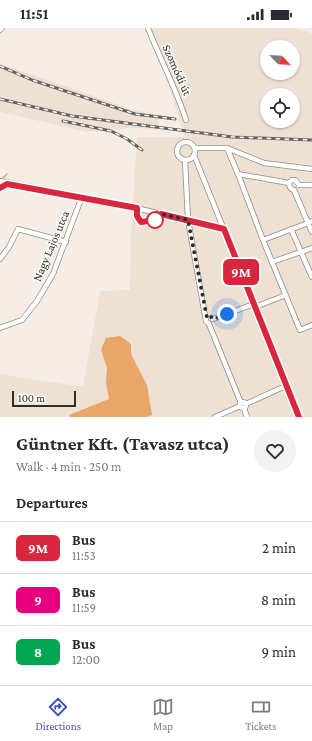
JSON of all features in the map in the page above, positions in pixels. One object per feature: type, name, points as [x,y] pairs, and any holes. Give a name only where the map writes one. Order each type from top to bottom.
[{"type":"street","name":"Szomódi út","points":[[148,28],[158,55],[177,92],[186,120]]},
{"type":"street","points":[[201,169],[178,156],[176,152],[178,145],[183,142],[189,142],[195,148],[227,148],[264,163],[312,169]]},
{"type":"street","points":[[195,148],[194,154],[299,417]]},
{"type":"street","points":[[227,148],[300,330],[312,325]]},
{"type":"street","points":[[187,160],[194,154]]},
{"type":"street","points":[[187,160],[188,220],[207,318],[206,321],[209,324],[248,417]]},
{"type":"street","points":[[238,174],[289,183],[292,180],[295,180],[299,184],[312,185]]},
{"type":"street","points":[[1,182],[137,208],[224,229]]},
{"type":"street","points":[[289,183],[289,186],[294,190],[310,222],[312,232]]},
{"type":"street","points":[[0,188],[7,184]]},
{"type":"street","points":[[294,190],[298,188],[299,184]]},
{"type":"street","name":"Nagy Lajos utca","points":[[0,328],[22,320],[37,302],[53,274],[81,198]]},
{"type":"street","points":[[263,240],[310,222]]},
{"type":"street","points":[[0,259],[9,247],[18,229],[66,242]]},
{"type":"street","points":[[291,229],[312,277]]},
{"type":"street","points":[[272,262],[312,248]]},
{"type":"street","points":[[209,324],[212,323],[214,319],[286,295]]},
{"type":"street","points":[[207,318],[210,316],[214,319]]},
{"type":"street","points":[[216,417],[281,388],[284,382]]},
{"type":"street","points":[[281,388],[287,390]]},
{"type":"shaded area","points":[[150,28],[294,28],[312,34],[312,417],[0,417],[0,374],[83,387],[100,291],[130,290],[131,234],[137,137],[185,137]]},
{"type":"shaded area","points":[[0,64],[132,110],[160,115],[158,129],[132,128],[87,132],[0,112]]},
{"type":"shaded area","points":[[120,336],[131,344],[131,354],[147,385],[152,415],[146,417],[70,417],[69,415],[109,399],[106,383],[107,368],[101,350],[106,338]]},
{"type":"waterway","points":[[1,180],[7,174]]},
{"type":"railway","points":[[0,66],[32,80],[135,114],[175,119]]},
{"type":"railway","points":[[0,99],[72,116],[232,137],[312,140]]},
{"type":"railway","points":[[63,121],[111,131],[127,139],[142,150]]},
{"type":"bus line","name":"9M","points":[[0,188],[7,184],[137,208],[137,216],[141,222],[155,220],[161,214],[224,229],[299,417]]},
{"type":"route","points":[[155,220],[157,213],[188,220],[207,318],[210,316],[214,319],[227,314]]}]
